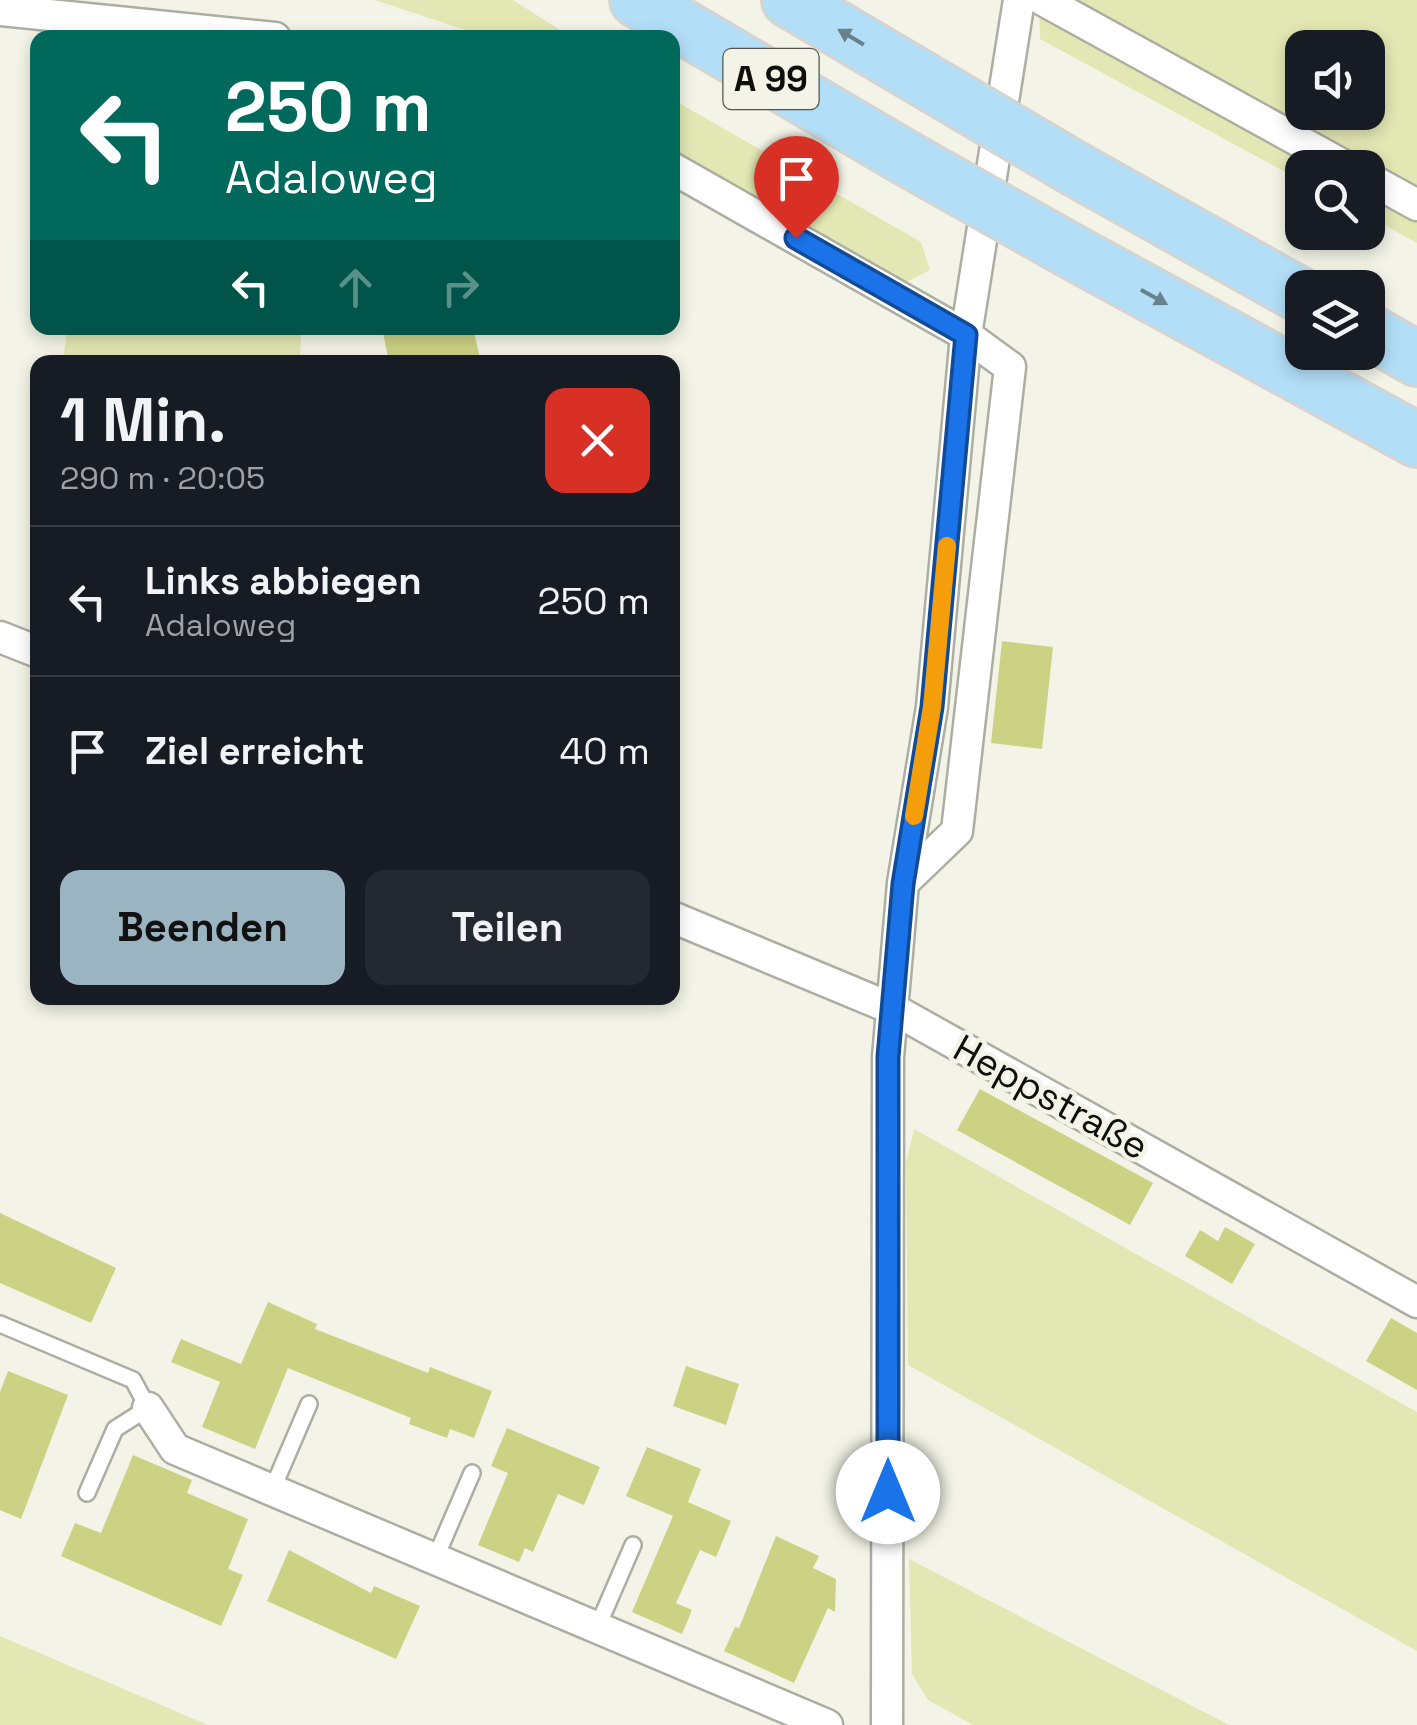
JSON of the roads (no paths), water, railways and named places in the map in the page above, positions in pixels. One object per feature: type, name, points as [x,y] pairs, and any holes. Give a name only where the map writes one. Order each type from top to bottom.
[{"type":"highway","name":"A 99","points":[[637,0],[1069,250],[1417,440]]},
{"type":"highway","name":"A 99","points":[[789,0],[1077,170],[1285,286]]},
{"type":"highway","points":[[1385,341],[1417,358]]},
{"type":"street","points":[[887,1725],[888,1057],[903,884],[932,707],[966,335],[1019,0]]},
{"type":"street","points":[[1043,0],[1315,150]]},
{"type":"street","points":[[0,10],[84,28],[122,30]]},
{"type":"street","points":[[680,173],[966,335],[1010,367],[957,831],[903,884]]},
{"type":"street","points":[[1385,187],[1417,205]]},
{"type":"street","points":[[0,637],[30,649]]},
{"type":"street","name":"Heppstraße","points":[[680,920],[892,1009],[1417,1302]]},
{"type":"street","points":[[148,1408],[175,1449],[828,1725]]},
{"type":"lane","points":[[0,1324],[133,1380],[148,1408],[114,1428],[87,1493]]},
{"type":"lane","points":[[272,1490],[309,1404]]},
{"type":"lane","points":[[435,1559],[472,1473]]},
{"type":"lane","points":[[597,1628],[633,1545]]}]
